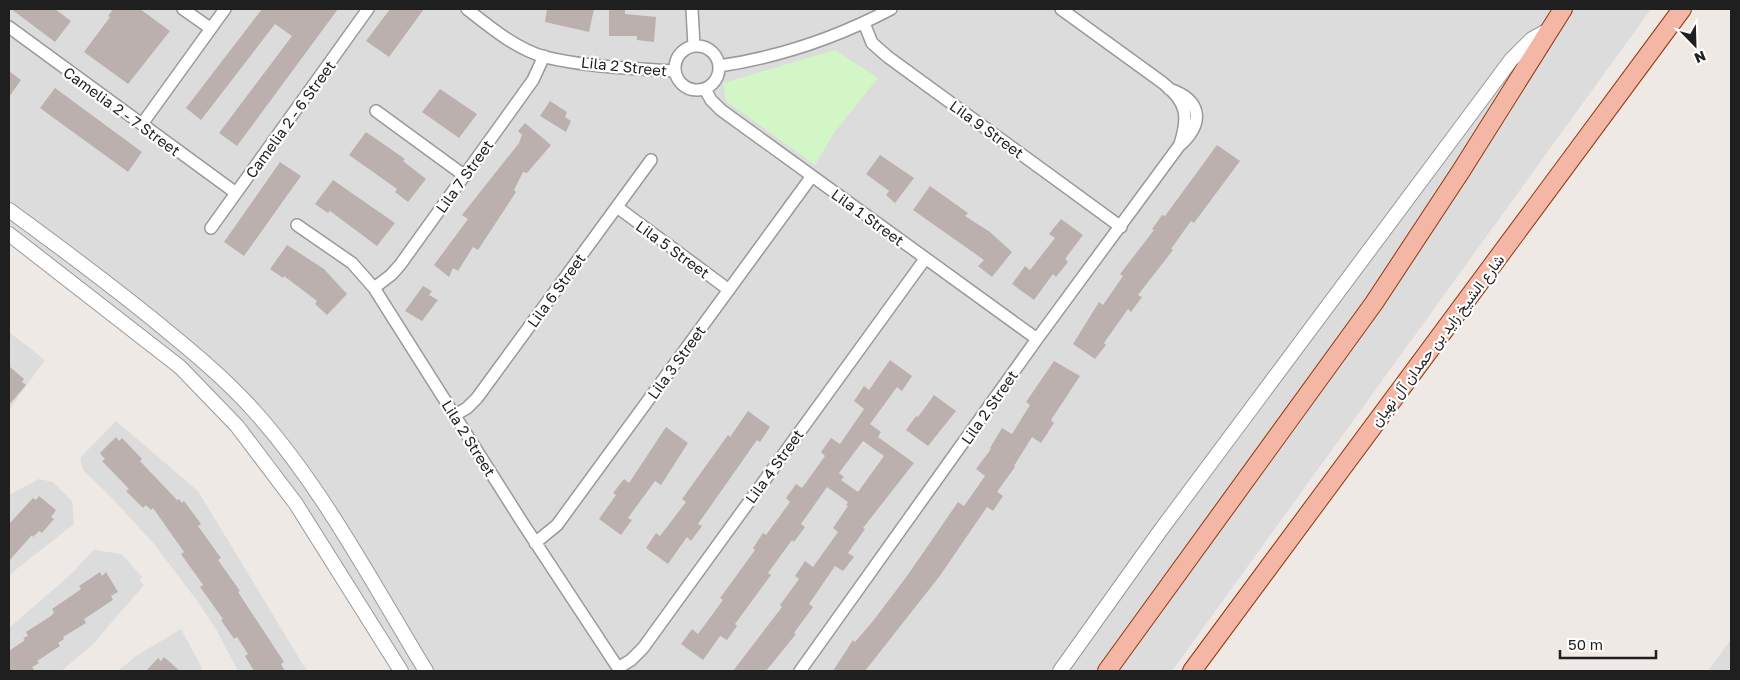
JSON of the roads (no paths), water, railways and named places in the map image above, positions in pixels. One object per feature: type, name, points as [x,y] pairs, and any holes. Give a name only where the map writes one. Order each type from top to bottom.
[{"type":"main road","points":[[1107,671],[1374,303],[1461,172],[1563,9]]},
{"type":"main road","name":"شارع الشيخ زايد بن حمدان آل نهيان","points":[[1192,671],[1682,9]]},
{"type":"street","points":[[183,9],[210,28]]},
{"type":"street","points":[[142,124],[224,9]]},
{"type":"street","name":"Camelia 2 - 6 Street","points":[[211,228],[368,9]]},
{"type":"street","name":"Lila 2 Street","points":[[467,9],[495,31],[544,56],[582,63],[674,71]]},
{"type":"street","points":[[692,9],[694,46]]},
{"type":"street","points":[[719,66],[753,61],[795,50],[864,23],[891,9]]},
{"type":"street","name":"Lila 2 Street","points":[[800,671],[1037,339],[1179,146],[1186,116],[1182,103],[1169,88],[1061,9]]},
{"type":"street","name":"Lila 9 Street","points":[[864,23],[872,43],[884,54],[1121,227]]},
{"type":"street","name":"Camelia 2 - 7 Street","points":[[9,27],[236,193]]},
{"type":"street","points":[[1060,671],[1160,530],[1511,60],[1532,39],[1550,29]]},
{"type":"street","points":[[694,46],[708,49],[717,59],[719,66],[716,80],[705,89],[697,91],[682,85],[674,71],[674,64],[682,52],[694,46]]},
{"type":"street","name":"Lila 7 Street","points":[[374,288],[396,271],[533,80],[544,56]]},
{"type":"street","name":"Lila 1 Street","points":[[705,89],[716,105],[1037,339]]},
{"type":"street","points":[[376,111],[464,176]]},
{"type":"street","name":"Lila 6 Street","points":[[455,415],[472,404],[651,160]]},
{"type":"street","name":"Lila 3 Street","points":[[536,543],[557,525],[812,176]]},
{"type":"street","name":"Lila 5 Street","points":[[617,207],[729,290]]},
{"type":"street","points":[[9,210],[81,262],[211,366],[257,414],[301,469],[323,501],[426,671]]},
{"type":"street","name":"Lila 2 Street","points":[[297,225],[352,263],[374,288],[619,670]]},
{"type":"street","points":[[9,234],[180,367],[216,402],[257,451],[296,504],[401,671]]},
{"type":"street","name":"Lila 4 Street","points":[[619,670],[643,648],[925,259]]}]
